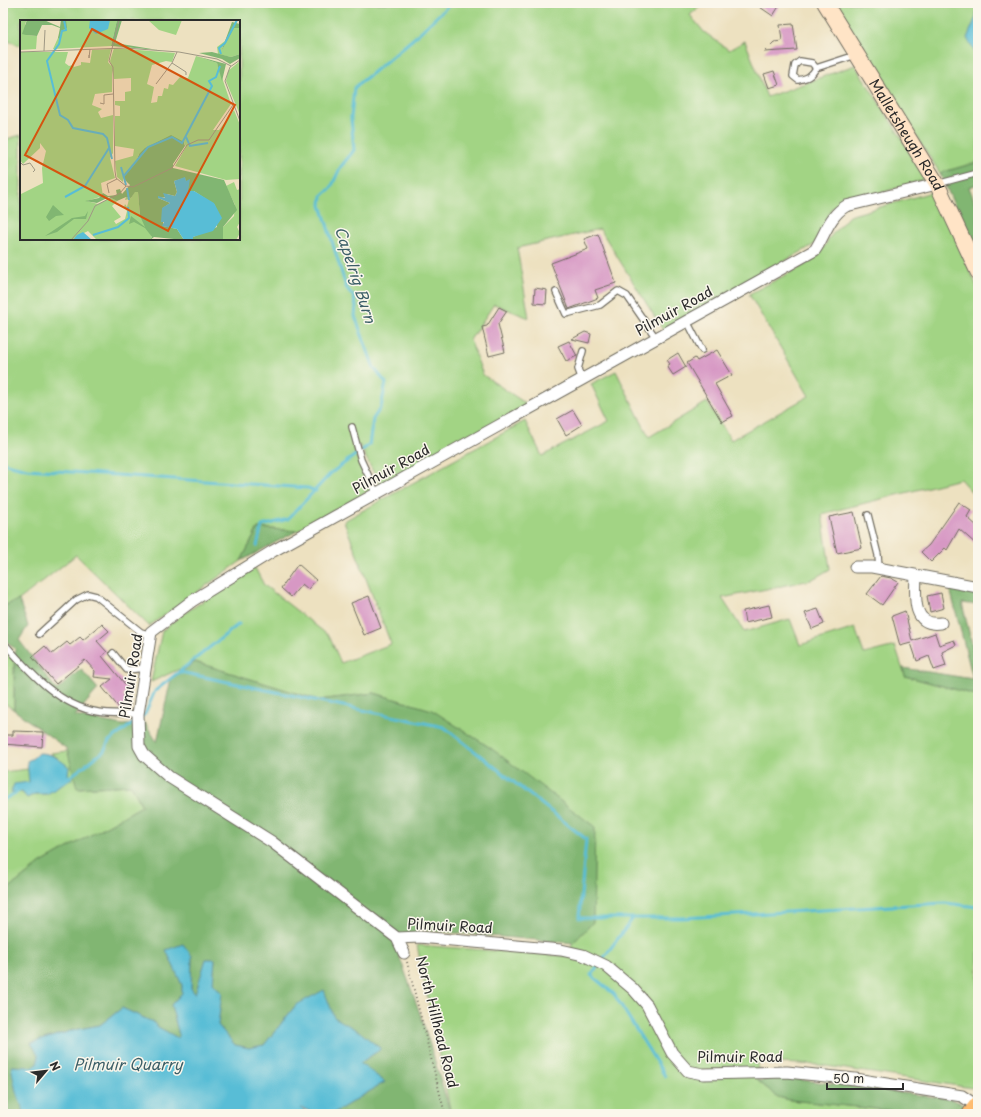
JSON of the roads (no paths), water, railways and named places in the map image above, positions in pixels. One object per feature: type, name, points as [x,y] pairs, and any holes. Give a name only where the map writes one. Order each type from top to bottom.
[{"type":"street","name":"Malletsheugh Road","points":[[825,3],[937,184],[978,272]]},
{"type":"street","name":"Pilmuir Road","points":[[937,184],[846,206],[838,211],[815,250],[273,551],[192,601],[151,632],[138,714],[139,746],[144,755],[169,777],[272,842],[397,938],[427,937],[561,950],[583,956],[606,966],[633,989],[647,1005],[672,1053],[688,1071],[703,1074],[787,1072],[855,1079],[962,1096],[975,1108]]},
{"type":"street","points":[[855,567],[879,568],[978,587]]},
{"type":"street","points":[[916,576],[919,617],[926,623],[941,623]]},
{"type":"street","name":"North Hillhead Road","points":[[397,938],[404,953]]},
{"type":"lane","points":[[816,68],[857,55]]},
{"type":"lane","points":[[937,184],[978,173]]},
{"type":"lane","points":[[556,292],[566,314],[600,305],[618,290],[627,296],[656,338]]},
{"type":"lane","points":[[687,321],[702,350]]},
{"type":"lane","points":[[582,380],[578,369],[583,351]]},
{"type":"lane","points":[[352,427],[361,460],[377,494]]},
{"type":"lane","points":[[868,515],[878,555],[879,568]]},
{"type":"lane","points":[[39,634],[76,600],[88,594],[96,596],[140,632],[151,635]]},
{"type":"lane","points":[[3,642],[52,691],[72,703],[87,710],[99,712],[138,714]]},
{"type":"lane","points":[[113,653],[127,670],[145,668]]},
{"type":"water","points":[[977,3],[978,59],[967,38],[976,17]]},
{"type":"water","points":[[38,753],[51,755],[62,761],[69,767],[68,774],[72,779],[47,794],[35,794],[27,798],[22,792],[11,792],[14,784],[29,782],[27,761]]},
{"type":"water","name":"Pilmuir Quarry","points":[[183,944],[192,956],[191,988],[195,994],[206,959],[215,959],[213,983],[222,993],[218,1025],[235,1045],[249,1048],[264,1045],[296,1005],[324,990],[334,1017],[360,1032],[381,1049],[360,1063],[385,1082],[332,1114],[317,1114],[301,1108],[307,1114],[25,1114],[16,1092],[11,1066],[32,1067],[37,1064],[39,1056],[31,1043],[74,1030],[100,1025],[122,1008],[155,1023],[158,1027],[178,1038],[179,1035],[171,1005],[182,993],[182,985],[166,950]]},
{"type":"waterway","name":"Capelrig Burn","points":[[257,546],[262,526],[288,519],[331,473],[369,445],[373,419],[381,407],[386,383],[374,368],[355,316],[356,306],[353,296],[346,287],[321,205],[322,196],[331,188],[340,168],[354,150],[351,118],[354,88],[413,39],[451,3]]},
{"type":"waterway","points":[[3,461],[7,464],[27,469],[308,488],[316,491]]},
{"type":"waterway","points":[[141,717],[145,714],[155,691],[239,624]]},
{"type":"waterway","points":[[180,672],[444,727],[586,839],[579,918],[682,918],[945,903],[978,907]]},
{"type":"waterway","points":[[68,777],[104,751],[109,741],[135,722]]},
{"type":"waterway","points":[[3,800],[19,791]]},
{"type":"waterway","points":[[633,918],[591,975],[614,994],[665,1076]]}]
